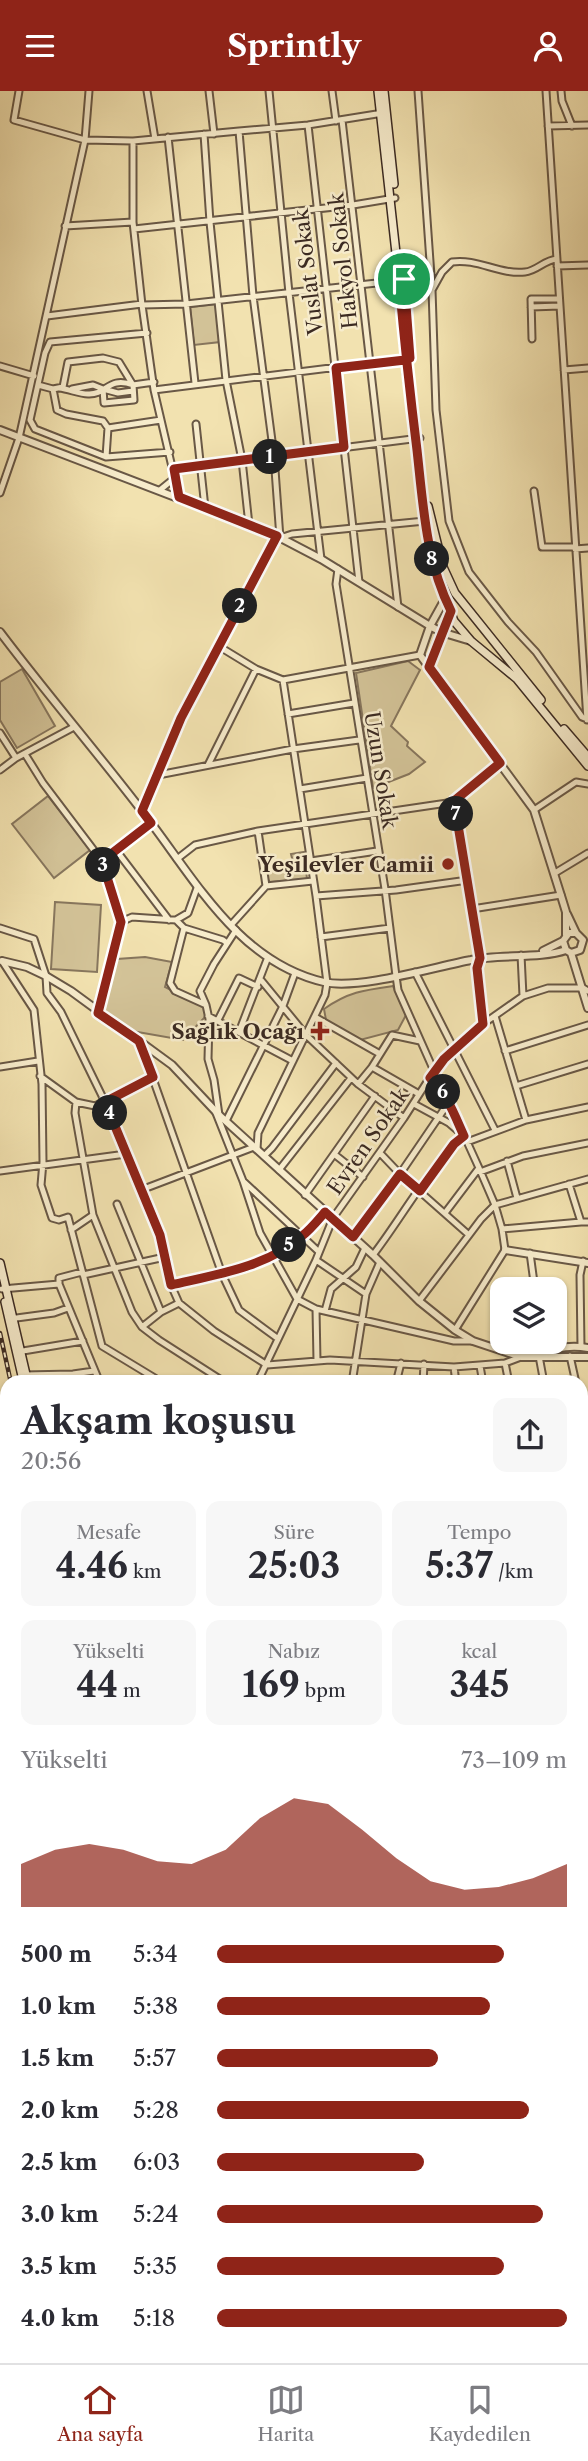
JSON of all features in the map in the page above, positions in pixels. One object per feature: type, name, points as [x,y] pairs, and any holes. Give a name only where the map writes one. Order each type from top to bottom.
[{"type":"main road","points":[[378,91],[393,199],[425,521],[444,599],[454,621],[471,641],[517,679],[588,766]]},
{"type":"main road","points":[[383,113],[384,91]]},
{"type":"main road","points":[[417,439],[428,513],[446,577],[454,593],[588,757]]},
{"type":"main road","points":[[444,599],[454,593]]},
{"type":"main road","points":[[451,611],[461,603]]},
{"type":"main road","points":[[0,1263],[24,1375]]},
{"type":"street","points":[[19,91],[14,120],[85,141],[133,141],[214,134],[308,125],[383,113]]},
{"type":"street","points":[[0,492],[19,437],[34,376],[85,141],[89,91]]},
{"type":"street","points":[[147,91],[155,139]]},
{"type":"street","points":[[209,91],[214,134]]},
{"type":"street","points":[[269,91],[289,293],[321,559]]},
{"type":"street","name":"Hakyol Sokak","points":[[332,91],[353,205],[398,607]]},
{"type":"street","points":[[418,91],[432,289],[436,410],[449,521],[469,572],[508,622],[536,652],[556,683],[587,721]]},
{"type":"street","points":[[546,91],[587,721]]},
{"type":"street","points":[[561,91],[572,126]]},
{"type":"street","name":"Vuslat Sokak","points":[[308,125],[359,582]]},
{"type":"street","points":[[548,127],[588,125]]},
{"type":"street","points":[[142,811],[181,718],[278,537],[274,456],[253,296],[239,131]]},
{"type":"street","points":[[204,134],[226,380],[242,460],[249,525]]},
{"type":"street","points":[[168,137],[195,383]]},
{"type":"street","points":[[133,141],[134,226],[142,305],[154,390],[179,497]]},
{"type":"street","points":[[65,226],[178,225],[393,199]]},
{"type":"street","points":[[432,289],[452,262],[470,262],[508,272],[526,272],[552,259],[557,263],[588,265]]},
{"type":"street","points":[[47,316],[401,280]]},
{"type":"street","points":[[532,339],[531,299],[559,299]]},
{"type":"street","points":[[531,307],[559,306]]},
{"type":"street","points":[[147,333],[50,342],[45,353],[30,420],[36,429],[106,457],[170,452]]},
{"type":"street","points":[[56,389],[63,387],[68,362],[103,358],[119,362],[133,388],[134,400],[104,403],[103,389]]},
{"type":"street","points":[[154,390],[408,359]]},
{"type":"street","points":[[0,366],[34,376]]},
{"type":"street","points":[[564,370],[588,368]]},
{"type":"street","points":[[38,385],[87,394],[98,393],[119,381],[133,388]]},
{"type":"street","points":[[103,389],[118,393],[154,382]]},
{"type":"street","points":[[56,389],[57,410],[103,421],[108,428],[106,457]]},
{"type":"street","points":[[108,428],[161,419]]},
{"type":"street","points":[[196,424],[205,508]]},
{"type":"street","points":[[0,430],[278,537],[321,559],[441,632],[471,641]]},
{"type":"street","points":[[174,469],[417,439]]},
{"type":"street","points":[[160,490],[176,477]]},
{"type":"street","points":[[534,491],[542,547],[588,548]]},
{"type":"street","points":[[278,537],[425,521]]},
{"type":"street","name":"Uzun Sokak","points":[[338,569],[335,584],[385,890],[398,990],[434,1070]]},
{"type":"street","points":[[420,655],[430,626],[444,599]]},
{"type":"street","points":[[429,667],[451,611]]},
{"type":"street","points":[[0,632],[142,811],[197,888],[246,941],[295,973],[327,983],[347,984],[480,958],[580,950]]},
{"type":"street","points":[[220,647],[256,669],[283,680],[420,655]]},
{"type":"street","points":[[420,655],[534,810],[568,915],[583,935],[578,971]]},
{"type":"street","points":[[208,765],[256,669]]},
{"type":"street","points":[[255,1148],[258,1133],[315,1017],[325,995],[327,983],[283,680]]},
{"type":"street","points":[[288,714],[355,703]]},
{"type":"street","points":[[0,770],[16,758],[74,727]]},
{"type":"street","points":[[0,733],[16,758]]},
{"type":"street","points":[[158,775],[293,749],[359,740]]},
{"type":"street","points":[[25,754],[43,783],[102,861],[121,922],[98,1013]]},
{"type":"street","points":[[177,859],[195,845],[258,831],[454,801],[500,763]]},
{"type":"street","points":[[300,789],[367,778]]},
{"type":"street","points":[[534,810],[576,782],[588,784]]},
{"type":"street","points":[[454,801],[480,958],[477,968],[483,1024]]},
{"type":"street","points":[[102,861],[151,823]]},
{"type":"street","points":[[258,831],[266,886]]},
{"type":"street","points":[[116,850],[173,920],[184,927],[227,943]]},
{"type":"street","points":[[311,861],[377,851]]},
{"type":"street","points":[[555,873],[588,853]]},
{"type":"street","points":[[316,897],[468,880]]},
{"type":"street","points":[[313,881],[266,886],[234,927],[200,991],[208,1016],[208,1059],[214,1080],[217,1112],[232,1157],[260,1233],[297,1299],[325,1311],[454,1341],[473,1341]]},
{"type":"street","points":[[121,922],[132,917],[173,920],[188,913],[197,888]]},
{"type":"street","points":[[472,909],[561,895]]},
{"type":"street","points":[[568,915],[565,938],[585,990],[588,1008]]},
{"type":"street","points":[[184,927],[170,983],[175,991],[206,1005]]},
{"type":"street","points":[[0,928],[34,939],[46,976],[47,993],[61,1012],[105,1102],[160,1235],[171,1285],[179,1303],[214,1331],[267,1365],[356,1361],[454,1367],[505,1363],[521,1357],[588,1357]]},
{"type":"street","points":[[321,937],[390,928]]},
{"type":"street","points":[[538,953],[565,938],[583,935]]},
{"type":"street","points":[[521,955],[523,996],[548,988],[585,990]]},
{"type":"street","points":[[239,1032],[268,957]]},
{"type":"street","points":[[1,961],[27,967],[71,991],[172,1065],[226,1121],[373,1255],[419,1301],[473,1341],[521,1357]]},
{"type":"street","points":[[1,961],[34,1010],[42,1080],[41,1185],[52,1219],[68,1217],[102,1346],[150,1375]]},
{"type":"street","points":[[415,972],[495,1130]]},
{"type":"street","points":[[226,1121],[283,1006],[295,973]]},
{"type":"street","points":[[218,1020],[239,978],[258,987]]},
{"type":"street","points":[[261,980],[306,1035],[358,1084],[404,1118]]},
{"type":"street","name":"Evren Sokak","points":[[261,1375],[333,1218],[414,1104],[434,1070],[483,1024],[523,996]]},
{"type":"street","points":[[208,1016],[293,1061]]},
{"type":"street","points":[[495,1016],[526,1120]]},
{"type":"street","points":[[315,1017],[380,1054]]},
{"type":"street","points":[[505,1051],[588,1025]]},
{"type":"street","points":[[358,1084],[392,1035],[420,1041]]},
{"type":"street","points":[[139,1041],[222,1274],[239,1310],[277,1338]]},
{"type":"street","points":[[0,1067],[38,1061]]},
{"type":"street","points":[[264,1156],[336,1063]]},
{"type":"street","points":[[516,1086],[588,1064]]},
{"type":"street","points":[[372,1067],[419,1094]]},
{"type":"street","points":[[42,1080],[76,1102],[95,1106],[153,1077]]},
{"type":"street","points":[[279,1170],[351,1077]]},
{"type":"street","points":[[430,1078],[449,1102],[480,1170],[495,1205],[505,1250],[455,1330]]},
{"type":"street","points":[[305,1195],[375,1096]]},
{"type":"street","points":[[76,1102],[75,1113],[93,1215],[132,1312],[142,1327],[214,1375]]},
{"type":"street","points":[[353,1237],[449,1102]]},
{"type":"street","points":[[414,1104],[458,1129],[466,1139]]},
{"type":"street","points":[[373,1255],[454,1144],[526,1120],[588,1107]]},
{"type":"street","points":[[445,1213],[480,1170],[523,1156],[588,1143]]},
{"type":"street","points":[[141,1190],[255,1148]]},
{"type":"street","points":[[380,1153],[469,1235]]},
{"type":"street","points":[[0,1171],[126,1154]]},
{"type":"street","points":[[334,1154],[363,1177]]},
{"type":"street","points":[[507,1161],[517,1198]]},
{"type":"street","points":[[419,1301],[481,1219],[495,1205],[588,1179]]},
{"type":"street","points":[[243,1181],[318,1251]]},
{"type":"street","points":[[502,1229],[585,1222],[569,1184]]},
{"type":"street","points":[[117,1204],[161,1312]]},
{"type":"street","points":[[171,1285],[222,1274],[272,1255],[301,1237],[325,1212]]},
{"type":"street","points":[[71,1230],[93,1215]]},
{"type":"street","points":[[325,1311],[331,1289],[356,1267],[365,1248]]},
{"type":"street","points":[[505,1250],[585,1262],[580,1275],[584,1347]]},
{"type":"street","points":[[530,1253],[533,1277]]},
{"type":"street","points":[[96,1375],[68,1308],[59,1278],[165,1257]]},
{"type":"street","points":[[316,1260],[366,1294]]},
{"type":"street","points":[[353,1375],[366,1294],[380,1262]]},
{"type":"street","points":[[3,1286],[59,1284]]},
{"type":"street","points":[[142,1327],[161,1312],[179,1303]]},
{"type":"street","points":[[11,1319],[54,1313],[68,1308]]},
{"type":"street","points":[[316,1308],[317,1361]]},
{"type":"street","points":[[19,1351],[83,1341]]},
{"type":"street","points":[[539,1356],[543,1354]]},
{"type":"street","points":[[539,1356],[543,1375]]},
{"type":"street","points":[[570,1356],[574,1375]]},
{"type":"street","points":[[398,1375],[401,1363]]},
{"type":"street","points":[[505,1363],[507,1375]]},
{"type":"street","points":[[423,1375],[424,1364]]},
{"type":"street","points":[[480,1366],[482,1375]]},
{"type":"street","points":[[454,1367],[455,1375]]},
{"type":"street","points":[[60,1375],[94,1371]]},
{"type":"shaded area","points":[[216,304],[220,342],[194,345],[190,307]]},
{"type":"shaded area","points":[[408,661],[420,670],[391,726],[408,742],[407,746],[425,762],[409,774],[373,788],[356,673]]},
{"type":"shaded area","points":[[22,669],[55,726],[17,748],[0,720],[0,682]]},
{"type":"shaded area","points":[[48,796],[90,850],[54,878],[12,824]]},
{"type":"shaded area","points":[[304,852],[307,879],[268,880],[266,865],[293,862],[291,854]]},
{"type":"shaded area","points":[[55,902],[101,905],[97,972],[51,969]]},
{"type":"shaded area","points":[[145,957],[172,962],[165,987],[204,1007],[206,1016],[183,1040],[132,1031],[102,1012],[117,959]]},
{"type":"shaded area","points":[[393,986],[406,1015],[398,1030],[360,1040],[326,1020],[324,1009],[341,999]]},
{"type":"railway","points":[[0,1333],[9,1375]]},
{"type":"place","name":"Yeşilevler Camii","points":[[448,864]]},
{"type":"place","name":"Sağlık Ocağı","points":[[320,1031]]},
{"type":"route","points":[[404,279],[399,280],[405,360],[425,521],[439,582],[451,611],[429,667],[500,763],[454,801],[480,958],[477,968],[483,1024],[444,1059],[430,1078],[449,1102],[464,1136],[454,1144],[420,1191],[400,1174],[353,1237],[325,1212],[301,1237],[272,1255],[222,1274],[171,1285],[160,1235],[105,1102],[153,1077],[139,1041],[98,1013],[121,922],[102,861],[151,823],[142,811],[181,718],[277,536],[179,497],[174,469],[344,447],[336,368],[405,360],[410,358],[404,279]]}]
